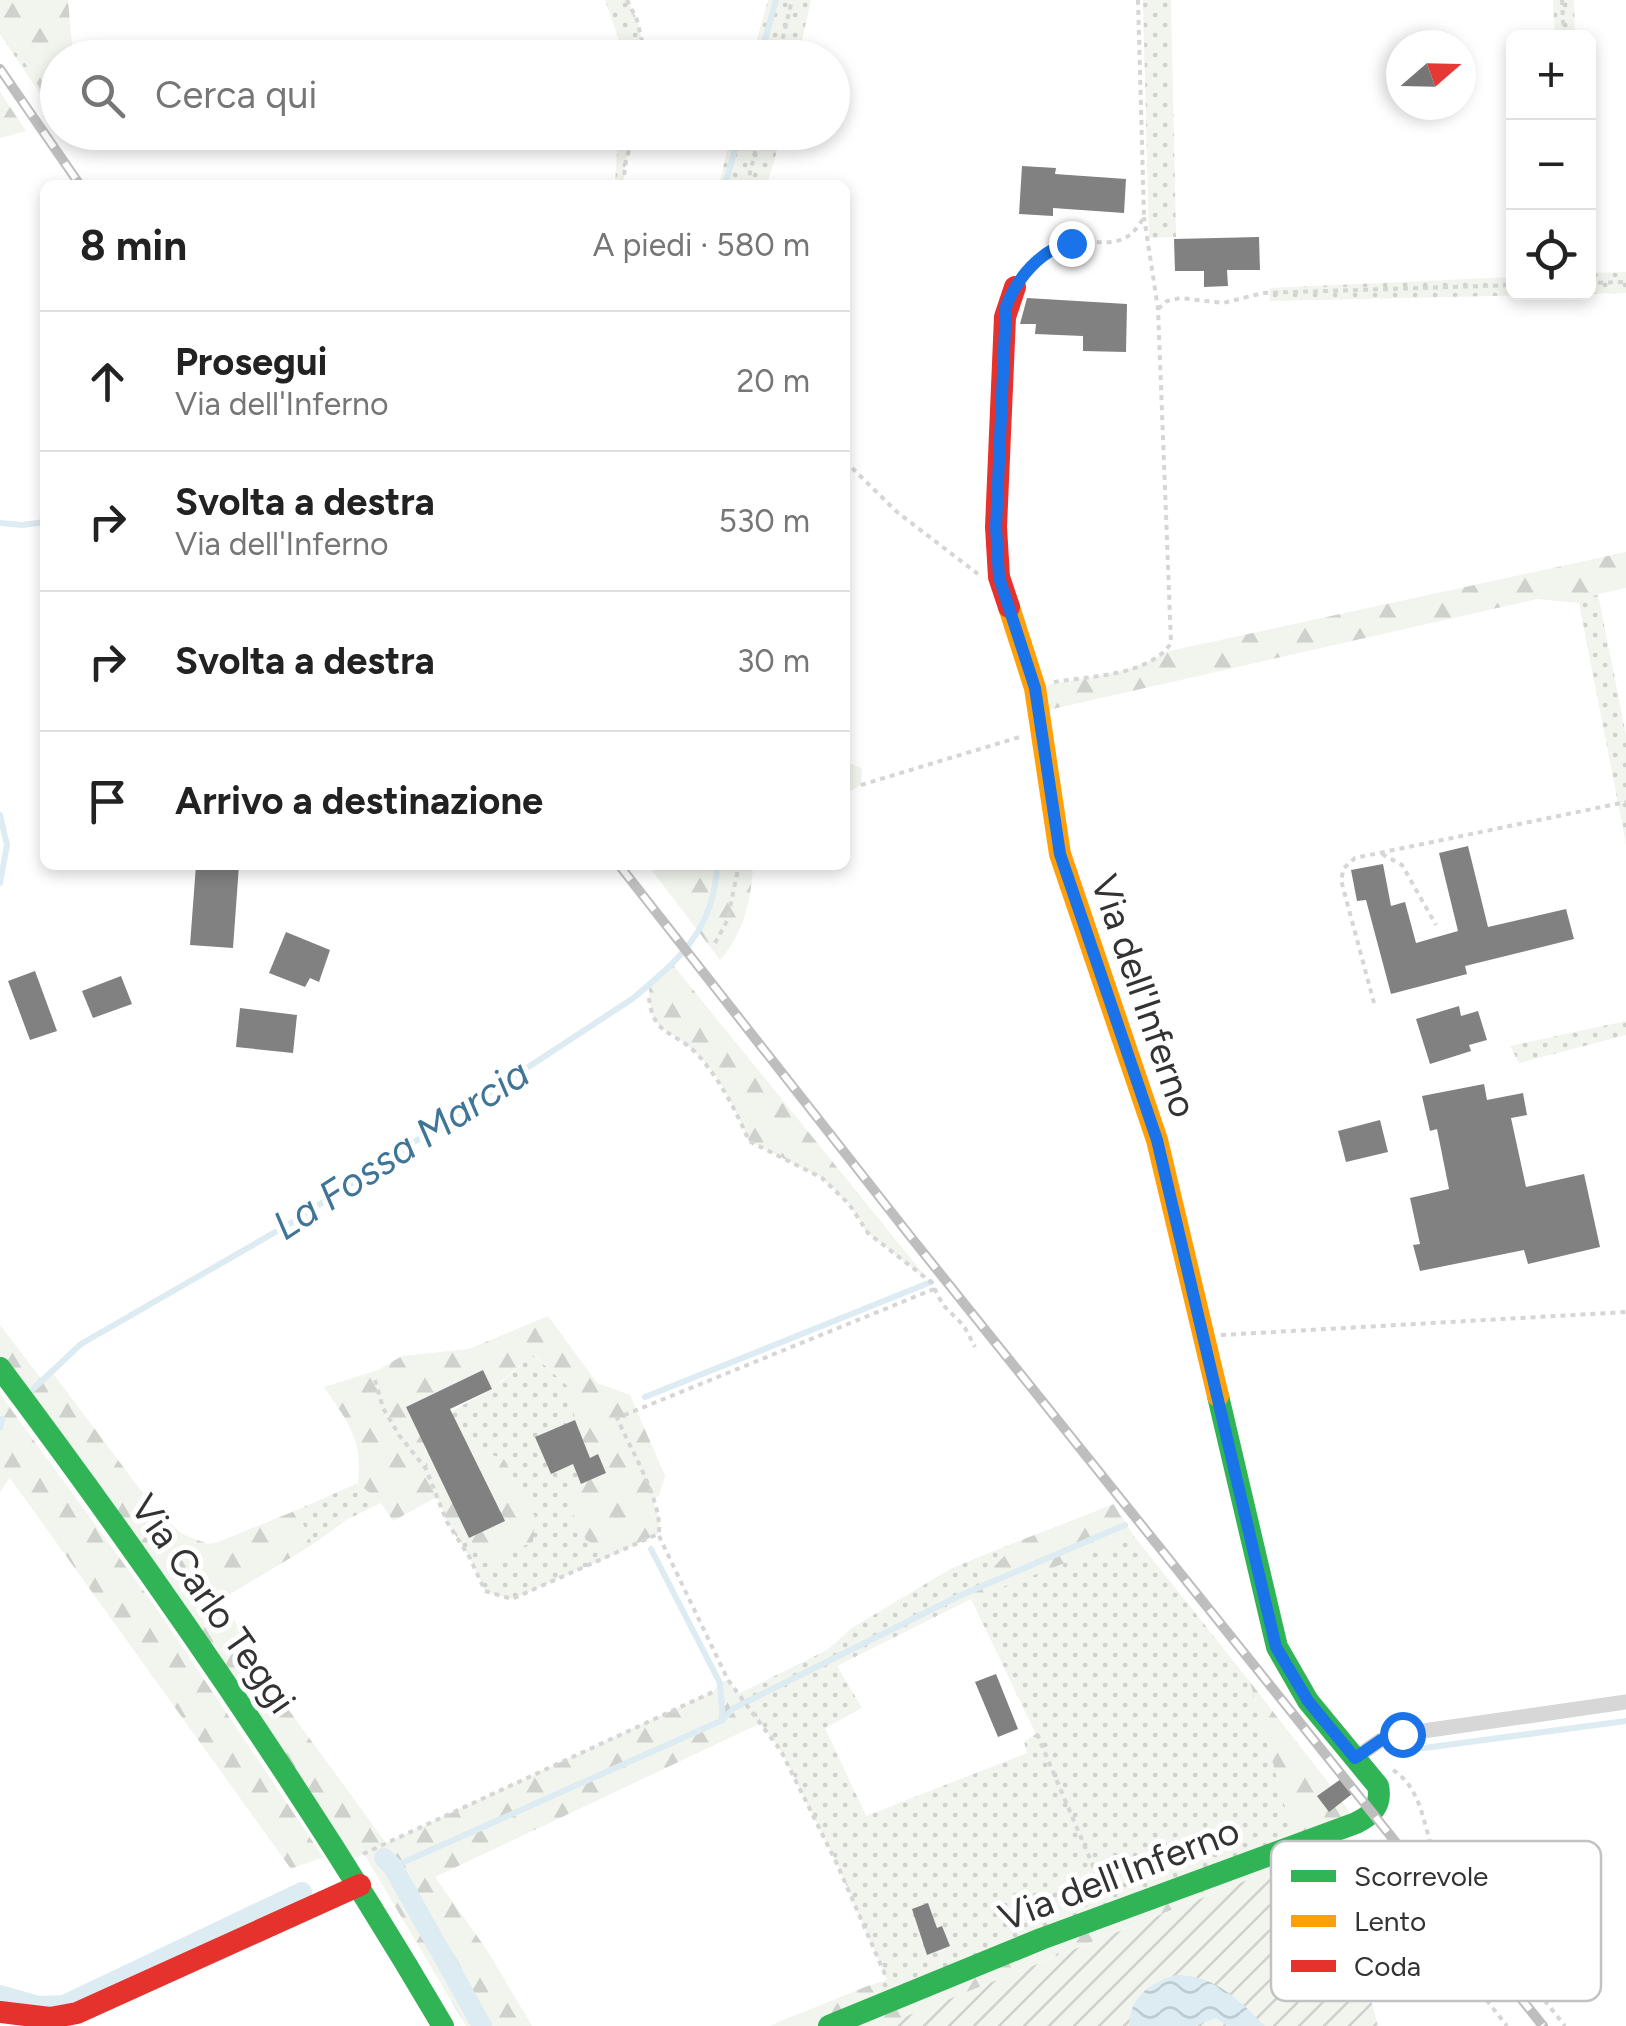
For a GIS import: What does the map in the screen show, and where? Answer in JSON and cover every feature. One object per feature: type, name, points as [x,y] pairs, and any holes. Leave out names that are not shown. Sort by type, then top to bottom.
[{"type":"street","name":"Via dell'Inferno","points":[[1015,287],[1004,316],[997,563],[1007,608],[1035,688],[1060,854],[1157,1140],[1276,1647],[1308,1701],[1378,1786],[1381,1795],[1374,1812],[1366,1818],[1304,1841]]},
{"type":"street","name":"Via Carlo Teggi","points":[[0,1368],[96,1496],[346,1862],[443,2026]]},
{"type":"street","points":[[1355,1758],[1381,1740],[1402,1734],[1626,1702]]},
{"type":"street","name":"Via dell'Inferno","points":[[829,2026],[1271,1853]]},
{"type":"street","points":[[0,2012],[50,2018],[77,2013],[360,1885]]},
{"type":"path","points":[[627,0],[641,40]]},
{"type":"path","points":[[782,40],[792,0]]},
{"type":"path","points":[[1035,688],[1059,681],[1100,678],[1154,660],[1171,643],[1158,309],[1144,217],[1138,0]]},
{"type":"path","points":[[1562,0],[1564,30]]},
{"type":"path","points":[[624,180],[629,150]]},
{"type":"path","points":[[748,180],[756,150]]},
{"type":"path","points":[[1015,287],[1032,267],[1063,244],[1111,244],[1138,228],[1144,217]]},
{"type":"path","points":[[1596,283],[1626,282]]},
{"type":"path","points":[[1158,309],[1167,301],[1180,298],[1223,303],[1263,293],[1506,285]]},
{"type":"path","points":[[850,466],[897,512],[986,580]]},
{"type":"path","points":[[861,784],[1042,730]]},
{"type":"path","points":[[1374,1003],[1341,880],[1344,868],[1355,858],[1626,802]]},
{"type":"path","points":[[1377,852],[1402,865],[1436,925]]},
{"type":"path","points":[[715,943],[727,921],[738,870]]},
{"type":"path","points":[[649,998],[656,1025],[695,1052],[737,1113],[749,1141],[822,1178],[848,1204],[868,1233],[930,1282],[975,1347]]},
{"type":"path","points":[[896,1998],[837,1864],[781,1751],[728,1680],[658,1534],[660,1520],[617,1418],[934,1289]]},
{"type":"path","points":[[1205,1338],[1626,1312]]},
{"type":"path","points":[[375,1380],[384,1408],[426,1469],[446,1522],[486,1591],[512,1599],[658,1534]]},
{"type":"path","points":[[346,1862],[714,1691]]},
{"type":"path","points":[[1036,1734],[1113,1912]]},
{"type":"path","points":[[1355,1758],[1383,1764],[1400,1774],[1423,1811],[1429,1841]]},
{"type":"path","points":[[1487,2001],[1507,2026]]},
{"type":"path","points":[[1545,2001],[1565,2026]]},
{"type":"green space","points":[[0,0],[68,0],[72,40],[40,40],[40,89],[0,20]]},
{"type":"green space","points":[[605,0],[627,0],[637,20],[642,40],[619,40]]},
{"type":"green space","points":[[768,0],[811,0],[802,40],[757,40]]},
{"type":"green space","points":[[1143,0],[1171,0],[1176,237],[1149,238]]},
{"type":"green space","points":[[1553,0],[1574,0],[1575,30],[1555,30]]},
{"type":"green space","points":[[0,20],[40,94],[0,34]]},
{"type":"green space","points":[[0,92],[26,131],[0,138]]},
{"type":"green space","points":[[617,150],[629,150],[624,180],[615,180]]},
{"type":"green space","points":[[727,150],[777,150],[768,180],[720,180]]},
{"type":"green space","points":[[1626,272],[1626,293],[1596,294],[1596,273]]},
{"type":"green space","points":[[1506,277],[1506,296],[1270,301],[1270,288]]},
{"type":"green space","points":[[1626,552],[1626,588],[1579,603],[1537,599],[1039,712],[1035,688],[1118,672],[1165,652]]},
{"type":"green space","points":[[1598,594],[1626,735],[1626,844],[1579,603]]},
{"type":"green space","points":[[850,764],[862,768],[861,785],[850,791]]},
{"type":"green space","points":[[652,870],[752,870],[745,916],[720,960]]},
{"type":"green space","points":[[673,965],[928,1280],[868,1233],[849,1204],[822,1178],[749,1141],[712,1071],[695,1052],[661,1027],[652,1013],[649,985]]},
{"type":"green space","points":[[1626,1021],[1626,1035],[1519,1063],[1510,1046]]},
{"type":"green space","points":[[548,1316],[597,1383],[630,1395],[665,1476],[659,1496],[652,1499],[660,1520],[658,1534],[613,1555],[586,1540],[560,1488],[606,1473],[598,1455],[590,1458],[575,1420],[572,1390],[533,1354],[492,1389],[483,1370],[406,1407],[425,1446],[426,1468],[434,1465],[504,1521],[470,1448],[504,1459],[535,1517],[533,1542],[485,1563],[469,1538],[447,1522],[437,1497],[393,1521],[381,1503],[358,1483],[356,1442],[324,1387],[378,1370],[402,1356],[469,1349]]},
{"type":"green space","points":[[0,1325],[42,1380],[52,1372],[154,1508],[182,1534],[208,1544],[218,1542],[297,1510],[312,1545],[222,1599],[277,1694],[386,1843],[714,1691],[728,1680],[761,1723],[435,1877],[487,1950],[532,2026],[466,2026],[364,1854],[345,1862],[0,1368]]},
{"type":"green space","points":[[532,1354],[572,1390],[575,1420],[536,1438],[551,1473],[573,1464],[581,1484],[561,1488],[586,1539],[613,1555],[512,1599],[485,1591],[447,1522],[469,1538],[485,1563],[504,1459],[470,1448],[426,1469],[426,1452],[435,1427],[443,1418],[496,1386]]},
{"type":"green space","points":[[0,1394],[159,1612],[323,1857],[291,1869],[10,1478],[0,1492]]},
{"type":"green space","points":[[358,1483],[381,1503],[348,1519],[312,1545],[297,1510]]},
{"type":"green space","points":[[1114,1504],[1134,1536],[972,1599],[970,1591],[1019,1541]]},
{"type":"green space","points":[[1134,1536],[1250,1682],[1295,1841],[1271,1841],[1271,1855],[895,1999],[870,1985],[887,1980],[837,1864],[781,1751],[738,1694],[827,1650],[852,1628],[952,1568],[1019,1541],[971,1591],[972,1598]],"holes":[[[971,1599],[1036,1734],[1024,1742],[1027,1753],[866,1816],[825,1728],[862,1708],[837,1666]]]},
{"type":"green space","points":[[1250,1682],[1331,1786],[1318,1796],[1328,1811],[1342,1801],[1356,1823],[1295,1841]]},
{"type":"green space","points":[[1271,1855],[1271,1870],[882,2026],[769,2026],[870,1985],[896,1998]]},
{"type":"green space","points":[[1271,1870],[1271,2001],[1371,2001],[1378,2026],[882,2026]]},
{"type":"water","points":[[1176,1975],[1214,1984],[1236,1998],[1265,2026],[1227,2026],[1216,2018],[1195,2026],[1129,2026],[1133,2006],[1143,1992]]},
{"type":"building","points":[[1022,166],[1056,168],[1055,174],[1126,179],[1124,213],[1053,208],[1053,216],[1019,214]]},
{"type":"building","points":[[1259,237],[1260,270],[1227,270],[1228,286],[1204,287],[1204,271],[1175,271],[1174,239]]},
{"type":"building","points":[[1027,298],[1127,304],[1126,352],[1083,351],[1083,336],[1035,334],[1036,324],[1020,324]]},
{"type":"building","points":[[1468,846],[1488,927],[1566,909],[1574,939],[1465,966],[1467,974],[1391,994],[1366,900],[1357,901],[1351,870],[1383,864],[1391,906],[1405,902],[1416,943],[1458,931],[1439,853]]},
{"type":"building","points":[[196,870],[239,870],[233,948],[190,945]]},
{"type":"building","points":[[286,932],[330,950],[319,982],[310,978],[305,987],[269,973]]},
{"type":"building","points":[[35,971],[57,1031],[30,1040],[8,981]]},
{"type":"building","points":[[121,976],[132,1004],[93,1018],[82,991]]},
{"type":"building","points":[[1459,1006],[1461,1016],[1478,1011],[1487,1040],[1469,1045],[1471,1051],[1430,1064],[1416,1019]]},
{"type":"building","points":[[240,1008],[297,1015],[293,1053],[236,1047]]},
{"type":"building","points":[[1484,1084],[1487,1100],[1523,1093],[1527,1115],[1511,1118],[1526,1187],[1584,1174],[1600,1247],[1528,1264],[1524,1250],[1420,1271],[1413,1245],[1420,1244],[1410,1198],[1449,1189],[1437,1129],[1430,1131],[1422,1096]]},
{"type":"building","points":[[1380,1120],[1388,1152],[1346,1162],[1338,1131]]},
{"type":"building","points":[[483,1370],[492,1389],[450,1409],[505,1521],[469,1538],[406,1407]]},
{"type":"building","points":[[575,1420],[590,1458],[598,1454],[606,1473],[581,1484],[573,1464],[551,1474],[535,1437]]},
{"type":"building","points":[[996,1674],[1018,1729],[998,1737],[975,1682]]},
{"type":"building","points":[[1341,1779],[1352,1794],[1329,1812],[1317,1796]]},
{"type":"building","points":[[928,1903],[937,1928],[942,1926],[950,1946],[927,1955],[912,1909]]},
{"type":"waterway","name":"La Fossa Marcia","points":[[765,40],[776,0]]},
{"type":"waterway","name":"La Fossa Marcia","points":[[726,180],[735,150]]},
{"type":"waterway","points":[[0,523],[40,523]]},
{"type":"waterway","points":[[0,815],[7,845],[0,883]]},
{"type":"waterway","name":"La Fossa Marcia","points":[[33,1389],[81,1344],[291,1223],[632,999],[691,942],[709,908],[717,870]]},
{"type":"waterway","points":[[645,1397],[931,1282]]},
{"type":"waterway","name":"La Fossa Marcia","points":[[0,1428],[2,1419]]},
{"type":"waterway","points":[[723,1719],[734,1708],[959,1596],[1125,1525]]},
{"type":"waterway","points":[[393,1867],[723,1720],[720,1683],[651,1549]]},
{"type":"waterway","points":[[1387,1748],[1424,1748],[1626,1721]]},
{"type":"waterway","points":[[384,1858],[393,1867],[482,2026]]},
{"type":"waterway","points":[[0,1995],[39,2006],[64,2005],[302,1892]]},
{"type":"railway","points":[[0,69],[40,127]]},
{"type":"railway","points":[[56,150],[77,180]]},
{"type":"railway","points":[[623,870],[1395,1841]]},
{"type":"railway","points":[[1523,2001],[1543,2026]]},
{"type":"traffic: fast","points":[[0,1368],[231,1691],[340,1857],[443,2026]]},
{"type":"traffic: fast","points":[[1218,1396],[1277,1647],[1308,1701],[1378,1786],[1379,1799],[1367,1817],[1307,1841]]},
{"type":"traffic: fast","points":[[829,2026],[1041,1939],[1271,1854]]},
{"type":"traffic: slow","points":[[1009,607],[1035,688],[1060,854],[1157,1140],[1218,1396]]},
{"type":"traffic: jam","points":[[1009,607],[999,577],[996,527],[1005,317],[1015,287]]},
{"type":"traffic: jam","points":[[0,2012],[50,2018],[77,2013],[360,1885]]},
{"type":"route","points":[[1071,243],[1063,244],[1022,276],[1006,307],[996,527],[999,577],[1035,688],[1060,854],[1157,1140],[1276,1647],[1308,1701],[1355,1758],[1381,1740],[1402,1734]]}]
